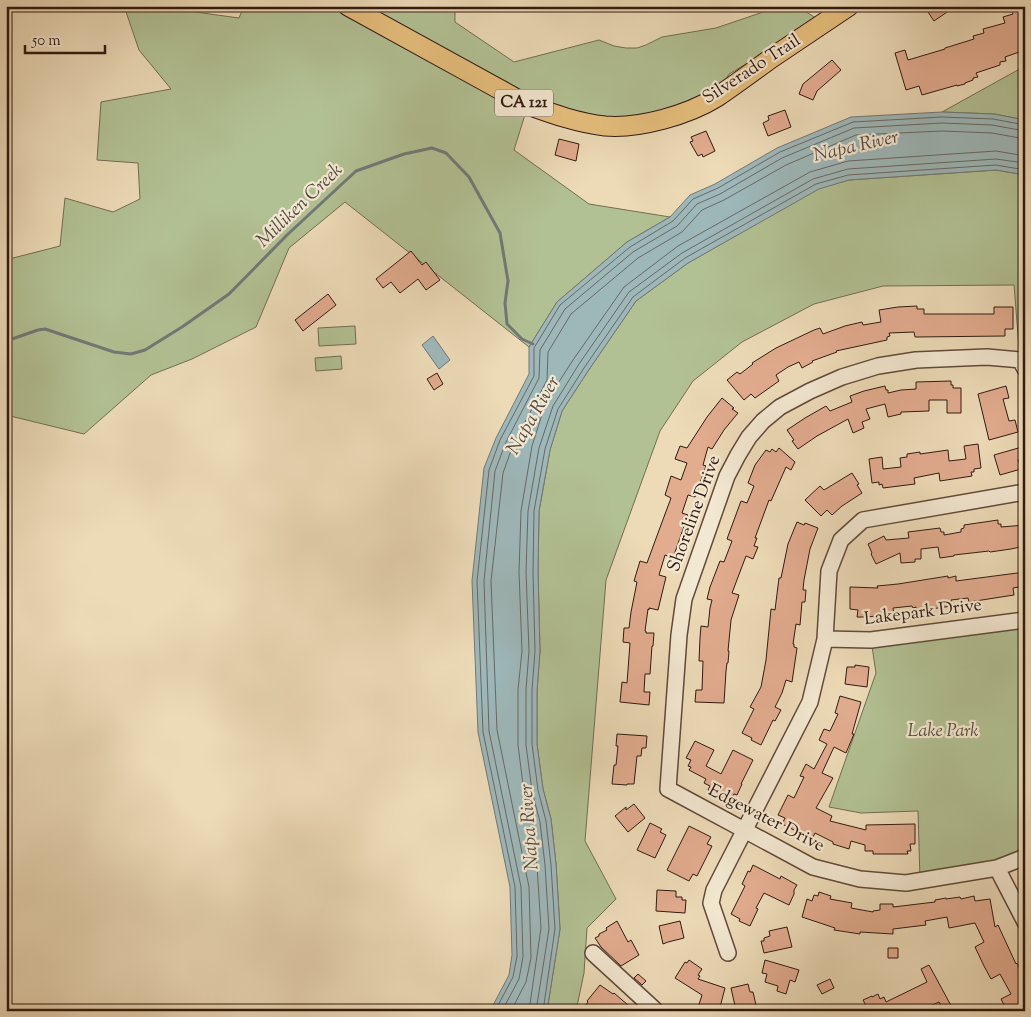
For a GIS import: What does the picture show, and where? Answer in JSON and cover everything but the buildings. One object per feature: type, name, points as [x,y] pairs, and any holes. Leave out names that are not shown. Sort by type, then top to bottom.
[{"type":"main road","name":"Silverado Trail","points":[[348,6],[528,105],[581,122],[606,126],[630,126],[683,114],[716,98],[849,6]]},
{"type":"street","name":"Shoreline Drive","points":[[668,789],[678,635],[684,599],[727,476],[749,437],[763,421],[780,407],[842,377],[878,366],[916,360],[987,357],[1020,360],[1025,369]]},
{"type":"street","points":[[728,953],[711,903],[714,890],[810,702],[825,639],[829,570],[841,540],[863,520],[1025,492]]},
{"type":"street","name":"Lakepark Drive","points":[[825,639],[871,640],[1025,620]]},
{"type":"street","name":"Edgewater Drive","points":[[668,789],[813,867],[860,879],[906,883],[998,868],[1025,857]]},
{"type":"street","points":[[998,868],[1025,922]]},
{"type":"street","points":[[593,953],[654,1009],[653,1011]]},
{"type":"green space","points":[[124,6],[187,6],[188,11],[239,18],[244,6],[455,6],[455,22],[514,62],[599,40],[614,46],[637,48],[662,37],[716,28],[781,6],[799,7],[820,21],[729,74],[716,98],[630,126],[528,105],[514,150],[589,204],[670,217],[627,242],[557,302],[529,347],[345,202],[289,248],[256,327],[192,359],[151,375],[84,434],[6,415],[6,256],[13,258],[60,246],[65,198],[113,212],[140,199],[138,163],[97,160],[101,102],[171,89],[139,50]]},
{"type":"green space","points":[[1025,66],[1025,120],[994,114],[942,112]]},
{"type":"green space","points":[[996,170],[1025,175],[1025,369],[1020,360],[1014,285],[883,286],[814,304],[742,342],[693,381],[660,431],[606,580],[585,841],[616,899],[587,928],[584,973],[576,1011],[547,1011],[560,929],[551,819],[543,789],[537,744],[537,691],[540,651],[539,511],[550,450],[562,411],[636,301],[688,263],[819,188],[849,180]]},
{"type":"green space","points":[[355,326],[356,344],[319,346],[318,328]]},
{"type":"green space","points":[[341,356],[342,369],[316,371],[315,358]]},
{"type":"green space","name":"Lake Park","points":[[1025,618],[1025,857],[920,880],[918,811],[861,813],[829,807],[876,673],[871,640]]},
{"type":"water","name":"Napa River","points":[[942,112],[994,114],[1025,120],[1025,175],[996,170],[849,180],[819,189],[688,263],[636,301],[562,411],[550,450],[539,511],[540,651],[537,691],[537,744],[543,789],[551,819],[560,929],[547,1011],[490,1011],[509,975],[512,955],[510,887],[478,732],[472,581],[484,468],[496,438],[529,374],[529,347],[557,302],[627,242],[670,217],[690,195],[715,184],[777,148],[851,117]]},
{"type":"water","points":[[433,336],[450,360],[439,369],[422,345]]},
{"type":"waterway","name":"Milliken Creek","points":[[6,341],[45,329],[114,352],[131,354],[145,350],[229,294],[287,235],[356,171],[404,154],[432,148],[446,153],[469,177],[500,233],[508,281],[505,303],[507,324],[522,339],[533,344]]}]
